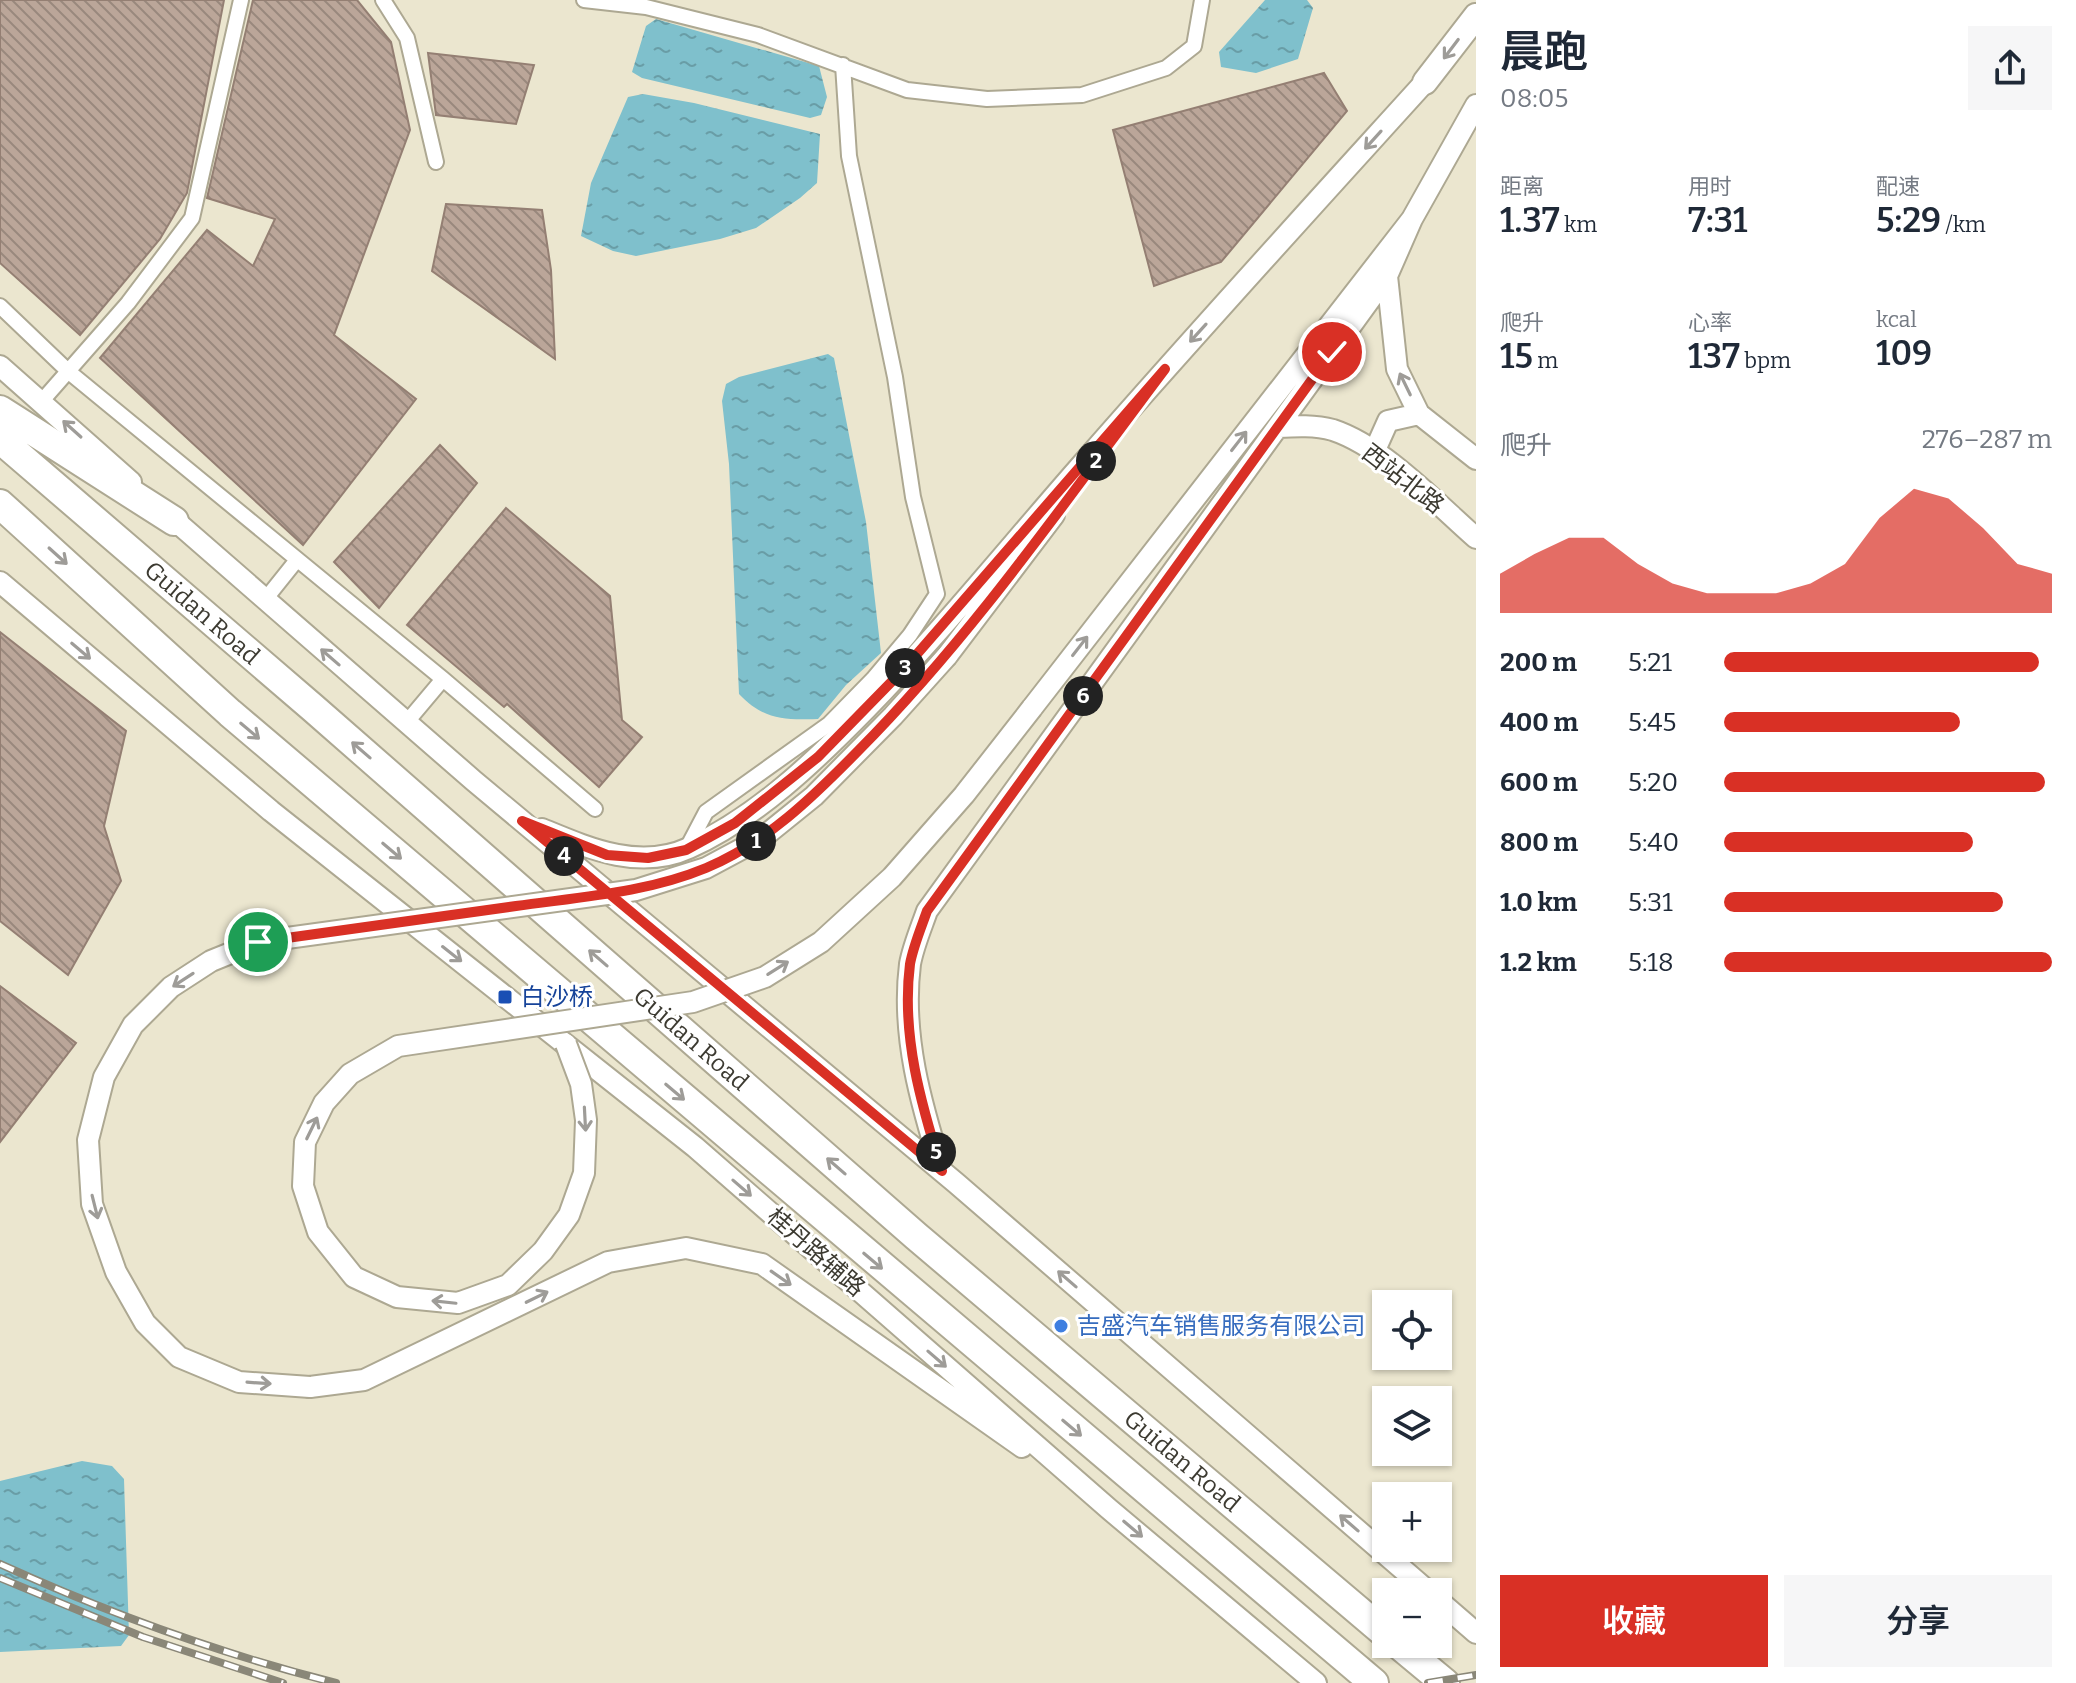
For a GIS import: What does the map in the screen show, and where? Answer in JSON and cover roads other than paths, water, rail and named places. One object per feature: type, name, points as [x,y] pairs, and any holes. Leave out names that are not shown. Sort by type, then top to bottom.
[{"type":"highway","points":[[0,410],[174,521]]},
{"type":"highway","name":"Guidan Road","points":[[0,439],[325,718],[916,1236],[1372,1622]]},
{"type":"highway","name":"Guidan Road","points":[[0,504],[230,713],[1374,1683]]},
{"type":"highway","points":[[1415,1658],[1445,1683]]},
{"type":"main road","points":[[522,821],[607,855],[648,858],[686,850],[735,823],[818,757],[904,669],[1165,369],[1425,82],[1476,16]]},
{"type":"main road","points":[[942,1171],[919,1099],[909,1029],[911,961],[927,911],[1387,276],[1412,219],[1476,105]]},
{"type":"main road","points":[[566,1044],[581,1084],[586,1120],[584,1173],[569,1215],[543,1251],[508,1285],[458,1303],[397,1297],[354,1277],[318,1232],[303,1186],[305,1142],[324,1103],[350,1074],[398,1046],[693,1002],[765,977],[821,942],[892,877],[964,795],[1412,219]]},
{"type":"main road","points":[[1387,276],[1397,369],[1419,414],[1476,459]]},
{"type":"main road","points":[[0,366],[406,723],[942,1171],[1413,1578]]},
{"type":"main road","points":[[1109,1509],[762,1264],[686,1248],[608,1262],[364,1380],[310,1387],[239,1382],[179,1357],[145,1323],[116,1272],[92,1204],[88,1140],[104,1077],[133,1025],[171,987],[211,961],[258,942],[636,890],[706,868],[762,838],[814,796],[947,656],[1165,369]]},
{"type":"main road","points":[[1375,450],[1388,421],[1419,414]]},
{"type":"main road","name":"西站北路","points":[[1278,427],[1309,426],[1334,431],[1375,450],[1476,538]]},
{"type":"main road","name":"桂丹路辅路","points":[[0,582],[303,836],[695,1147],[1109,1509],[1316,1683]]},
{"type":"main road","points":[[1452,1612],[1476,1633]]},
{"type":"street","points":[[41,402],[128,303],[192,218],[241,0]]},
{"type":"street","points":[[383,0],[407,38],[436,162]]},
{"type":"street","points":[[584,0],[646,7],[758,35],[907,90],[987,99],[1082,95],[1166,68],[1194,46],[1202,0]]},
{"type":"street","points":[[686,850],[706,812],[829,724],[910,635],[937,594],[913,497],[892,362],[849,156],[843,65]]},
{"type":"street","points":[[0,306],[69,372],[443,679],[595,809]]},
{"type":"street","points":[[264,601],[296,561]]},
{"type":"street","points":[[406,723],[443,679]]},
{"type":"water","points":[[1265,0],[1307,0],[1313,8],[1298,59],[1256,73],[1221,67],[1219,52]]},
{"type":"water","points":[[656,19],[819,66],[827,97],[821,115],[810,118],[642,78],[632,72],[646,26]]},
{"type":"water","points":[[643,94],[694,103],[820,134],[817,183],[756,228],[720,239],[636,256],[613,251],[581,236],[591,183],[628,97]]},
{"type":"water","points":[[828,354],[834,358],[866,522],[881,653],[846,685],[818,719],[775,717],[757,709],[739,694],[729,464],[722,401],[726,384],[739,377]]},
{"type":"water","points":[[82,1461],[112,1466],[124,1479],[129,1635],[121,1646],[0,1652],[0,1481]]},
{"type":"railway","points":[[0,1564],[165,1631],[336,1683]]},
{"type":"railway","points":[[0,1578],[143,1637],[283,1683]]},
{"type":"railway","points":[[1428,1683],[1476,1675]]},
{"type":"place","name":"白沙桥","points":[[505,997]]},
{"type":"place","name":"吉盛汽车销售服务有限公司","points":[[1061,1326]]}]
